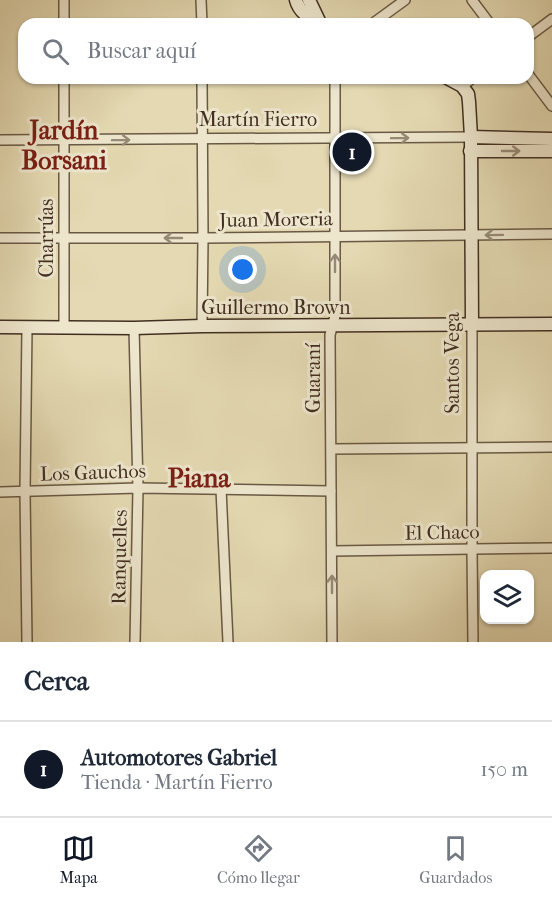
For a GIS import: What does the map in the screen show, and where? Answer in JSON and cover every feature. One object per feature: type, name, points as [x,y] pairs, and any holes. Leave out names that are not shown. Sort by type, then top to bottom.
[{"type":"main road","points":[[296,0],[299,9],[309,18]]},
{"type":"main road","points":[[309,0],[318,18]]},
{"type":"main road","points":[[458,84],[462,86]]},
{"type":"main road","name":"Santos Vega","points":[[462,86],[468,94],[471,138],[472,324]]},
{"type":"main road","name":"Martín Fierro","points":[[471,138],[552,139]]},
{"type":"main road","points":[[470,151],[552,151]]},
{"type":"main road","name":"Guillermo Brown","points":[[0,327],[552,324]]},
{"type":"street","points":[[64,0],[64,18]]},
{"type":"street","points":[[201,0],[202,18]]},
{"type":"street","points":[[380,18],[405,0]]},
{"type":"street","points":[[472,0],[486,18]]},
{"type":"street","points":[[534,32],[552,19]]},
{"type":"street","points":[[534,82],[552,106]]},
{"type":"street","name":"Charrúas","points":[[64,84],[64,327]]},
{"type":"street","points":[[202,84],[202,326]]},
{"type":"street","name":"Guaraní","points":[[333,642],[330,334],[335,316],[335,84]]},
{"type":"street","name":"Martín Fierro","points":[[0,140],[471,138]]},
{"type":"street","name":"Juan Moreria","points":[[0,238],[552,234]]},
{"type":"street","name":"Santos Vega","points":[[472,324],[473,642]]},
{"type":"street","points":[[27,327],[25,492],[27,642]]},
{"type":"street","name":"Ranquelles","points":[[134,328],[138,489],[135,642]]},
{"type":"street","points":[[332,449],[552,447]]},
{"type":"street","name":"Los Gauchos","points":[[0,492],[138,489],[331,491]]},
{"type":"street","points":[[221,489],[228,642]]},
{"type":"street","name":"El Chaco","points":[[332,551],[552,549]]},
{"type":"place","name":"Automotores Gabriel","points":[[352,152]]},
{"type":"district","name":"Jardín Borsani","points":[[64,145]]},
{"type":"district","name":"Piana","points":[[199,478]]}]
